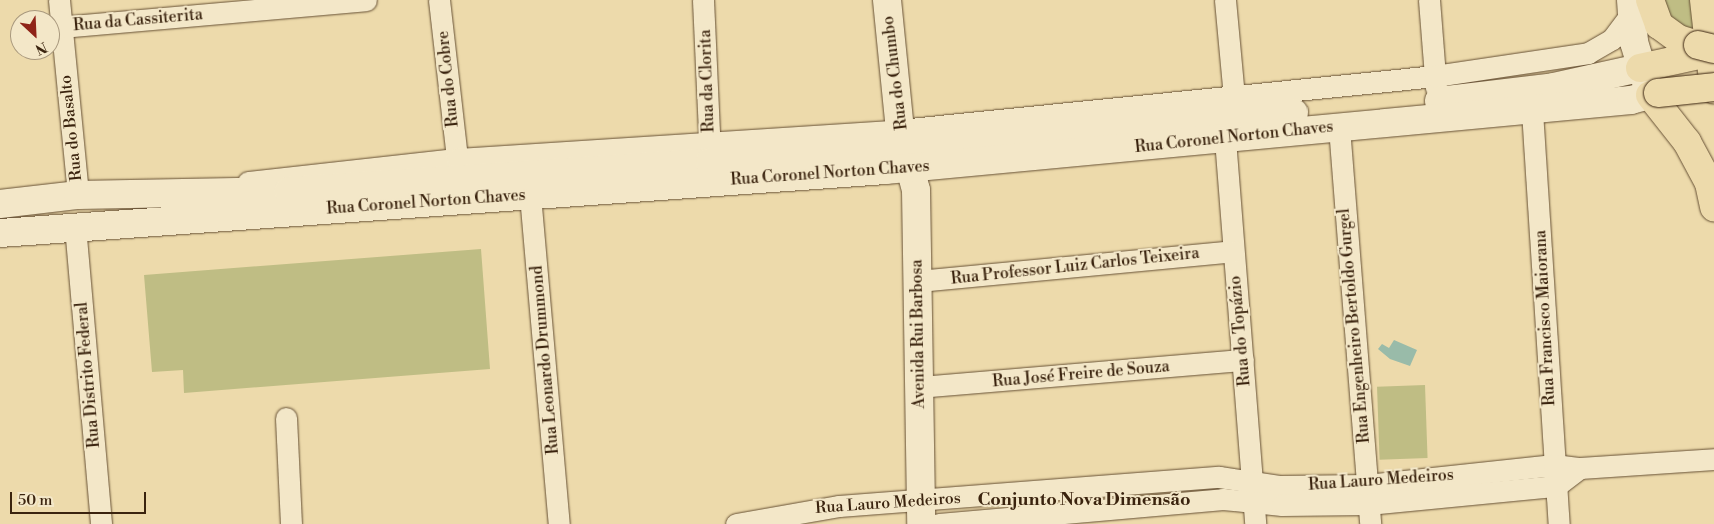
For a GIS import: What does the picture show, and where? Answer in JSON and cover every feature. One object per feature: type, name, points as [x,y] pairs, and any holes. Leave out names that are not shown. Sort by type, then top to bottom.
[{"type":"main road","name":"Rua do Chumbo","points":[[887,0],[906,148]]},
{"type":"main road","points":[[1654,94],[1714,88],[1704,0]]},
{"type":"main road","points":[[1638,4],[1659,25],[1678,39],[1706,50]]},
{"type":"main road","points":[[1638,4],[1640,68],[1709,183],[1714,207]]},
{"type":"main road","name":"Rua Coronel Norton Chaves","points":[[0,232],[530,195],[906,148],[1436,88],[1554,87],[1640,68],[1706,50]]},
{"type":"main road","name":"Rua Coronel Norton Chaves","points":[[0,204],[78,196],[210,190],[289,191],[710,152],[1225,138],[1532,111],[1654,94]]},
{"type":"main road","name":"Avenida Rui Barbosa","points":[[906,148],[918,281],[921,512]]},
{"type":"main road","points":[[0,209],[9,222],[0,232]]},
{"type":"street","name":"Rua da Cassiterita","points":[[60,28],[310,2],[366,0]]},
{"type":"street","name":"Rua do Cobre","points":[[439,0],[457,159]]},
{"type":"street","name":"Rua da Clorita","points":[[703,0],[710,152]]},
{"type":"street","points":[[1225,0],[1234,96]]},
{"type":"street","points":[[1429,0],[1436,88]]},
{"type":"street","name":"Rua Coronel Norton Chaves","points":[[906,148],[1234,96],[1436,88],[1588,53],[1616,35],[1638,4]]},
{"type":"street","name":"Rua do Basalto","points":[[60,28],[78,196]]},
{"type":"street","name":"Rua Francisco Maiorana","points":[[1532,111],[1559,524]]},
{"type":"street","name":"Rua Engenheiro Bertoldo Gurgel","points":[[1340,127],[1368,504]]},
{"type":"street","name":"Rua do Topázio","points":[[1225,138],[1255,524]]},
{"type":"street","name":"Rua Coronel Norton Chaves","points":[[210,190],[301,174],[457,159],[710,152]]},
{"type":"street","name":"Rua Leonardo Drummond","points":[[530,195],[559,524]]},
{"type":"street","name":"Rua Distrito Federal","points":[[74,226],[101,524]]},
{"type":"street","name":"Rua Professor Luiz Carlos Teixeira","points":[[918,281],[1233,251]]},
{"type":"street","name":"Rua José Freire de Souza","points":[[920,387],[1243,360]]},
{"type":"street","points":[[286,418],[290,524]]},
{"type":"street","name":"Rua Lauro Medeiros","points":[[747,522],[801,510],[921,512],[1219,477],[1253,492],[1368,504],[1555,476],[1580,468],[1714,459]]},
{"type":"street","name":"Rua Lauro Medeiros","points":[[939,524],[1223,499],[1253,492]]},
{"type":"shaded area","points":[[1658,0],[1691,0],[1694,30],[1678,30]]},
{"type":"shaded area","points":[[481,249],[490,369],[184,393],[183,370],[152,372],[144,275]]},
{"type":"shaded area","points":[[1394,340],[1417,350],[1410,366],[1390,359],[1378,349],[1382,344],[1389,348]]},
{"type":"shaded area","points":[[1425,385],[1428,458],[1380,460],[1377,387]]},
{"type":"district","name":"Conjunto Nova Dimensão","points":[[1084,500]]}]
